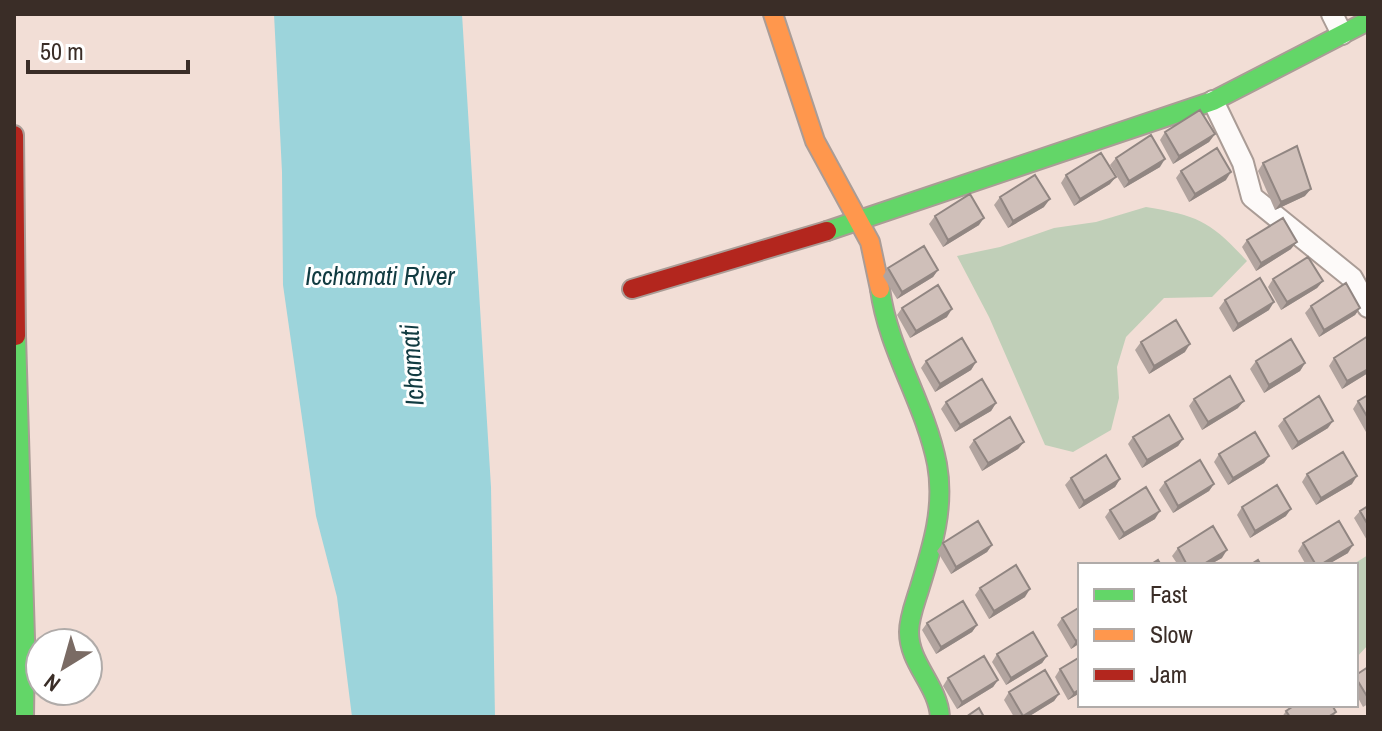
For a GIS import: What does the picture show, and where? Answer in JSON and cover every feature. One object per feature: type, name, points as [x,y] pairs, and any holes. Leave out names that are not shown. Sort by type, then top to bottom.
[{"type":"street","points":[[773,14],[815,140],[860,221],[877,261],[880,300],[920,407],[940,486],[939,519],[908,636],[933,688],[940,717]]},
{"type":"street","points":[[1332,14],[1342,34]]},
{"type":"street","points":[[632,289],[860,221],[1213,101],[1368,21]]},
{"type":"street","points":[[1213,101],[1243,163],[1252,197],[1352,278],[1368,307]]},
{"type":"street","points":[[14,135],[16,443],[25,639],[24,717]]},
{"type":"green space","points":[[1146,207],[1202,222],[1223,237],[1247,261],[1212,297],[1164,298],[1126,337],[1117,367],[1119,398],[1111,430],[1073,452],[1045,445],[989,317],[957,256],[1000,247],[1054,228],[1096,222]]},
{"type":"green space","points":[[1368,555],[1368,645],[1358,656],[1358,563],[1355,563]]},
{"type":"water","name":"Icchamati River","points":[[274,14],[462,14],[491,487],[495,717],[352,717],[337,597],[316,516],[283,285],[282,172]]},
{"type":"building","points":[[1200,110],[1215,134],[1179,156],[1165,132]]},
{"type":"building","points":[[1151,135],[1165,159],[1129,181],[1116,158]]},
{"type":"building","points":[[1297,146],[1311,189],[1281,202],[1263,163]]},
{"type":"building","points":[[1217,148],[1231,172],[1195,194],[1181,171]]},
{"type":"building","points":[[1101,153],[1116,177],[1080,199],[1066,175]]},
{"type":"building","points":[[1035,175],[1050,199],[1013,221],[1000,197]]},
{"type":"building","points":[[970,194],[984,218],[948,240],[935,216]]},
{"type":"building","points":[[1283,218],[1297,242],[1261,263],[1247,240]]},
{"type":"building","points":[[924,246],[938,270],[902,292],[888,268]]},
{"type":"building","points":[[1308,257],[1323,281],[1287,302],[1273,279]]},
{"type":"building","points":[[1260,278],[1274,302],[1238,324],[1225,300]]},
{"type":"building","points":[[1346,283],[1360,308],[1324,330],[1311,306]]},
{"type":"building","points":[[938,285],[952,309],[916,331],[902,308]]},
{"type":"building","points":[[1176,320],[1190,344],[1154,366],[1141,342]]},
{"type":"building","points":[[1368,336],[1368,369],[1347,381],[1334,358]]},
{"type":"building","points":[[962,338],[976,362],[940,384],[926,361]]},
{"type":"building","points":[[1291,339],[1305,363],[1269,385],[1256,361]]},
{"type":"building","points":[[1230,376],[1244,401],[1208,422],[1194,399]]},
{"type":"building","points":[[982,379],[996,403],[960,425],[946,402]]},
{"type":"building","points":[[1368,395],[1368,418],[1358,401]]},
{"type":"building","points":[[1319,396],[1333,421],[1298,442],[1284,419]]},
{"type":"building","points":[[1169,415],[1183,439],[1147,460],[1133,437]]},
{"type":"building","points":[[1010,417],[1024,442],[988,463],[974,440]]},
{"type":"building","points":[[1255,432],[1269,456],[1233,478],[1219,454]]},
{"type":"building","points":[[1343,452],[1357,476],[1321,498],[1307,474]]},
{"type":"building","points":[[1106,455],[1120,479],[1084,501],[1071,478]]},
{"type":"building","points":[[1200,460],[1214,484],[1178,506],[1165,482]]},
{"type":"building","points":[[1277,485],[1291,509],[1255,531],[1242,507]]},
{"type":"building","points":[[1146,487],[1160,511],[1124,533],[1110,510]]},
{"type":"building","points":[[1368,506],[1368,525],[1360,511]]},
{"type":"building","points":[[978,521],[992,545],[956,567],[943,543]]},
{"type":"building","points":[[1339,521],[1353,545],[1323,563],[1315,563],[1303,543]]},
{"type":"building","points":[[1213,526],[1227,550],[1205,563],[1186,563],[1178,548]]},
{"type":"building","points":[[1016,565],[1030,589],[994,611],[980,588]]},
{"type":"building","points":[[963,601],[977,625],[941,647],[927,623]]},
{"type":"building","points":[[1078,608],[1078,640],[1076,641],[1062,618]]},
{"type":"building","points":[[1033,632],[1047,656],[1011,678],[997,654]]},
{"type":"building","points":[[984,656],[998,680],[962,702],[948,678]]},
{"type":"building","points":[[1078,658],[1078,690],[1074,693],[1060,669]]},
{"type":"building","points":[[1368,667],[1368,698],[1358,681],[1358,674]]},
{"type":"building","points":[[1045,670],[1059,694],[1023,716],[1009,692]]},
{"type":"building","points":[[1292,707],[1333,707],[1336,712],[1328,717],[1290,717],[1286,711]]},
{"type":"building","points":[[979,708],[984,717],[966,717]]},
{"type":"traffic: fast","points":[[827,231],[1213,101],[1368,21]]},
{"type":"traffic: fast","points":[[880,289],[891,334],[924,420],[937,464],[939,496],[936,528],[909,632],[910,644],[934,695],[940,717]]},
{"type":"traffic: fast","points":[[16,336],[25,639],[24,717]]},
{"type":"traffic: slow","points":[[773,14],[815,141],[870,242],[880,289]]},
{"type":"traffic: jam","points":[[14,135],[16,336]]},
{"type":"traffic: jam","points":[[632,289],[827,231]]},
{"type":"water label","name":"Ichamati","points":[[412,365]]}]
